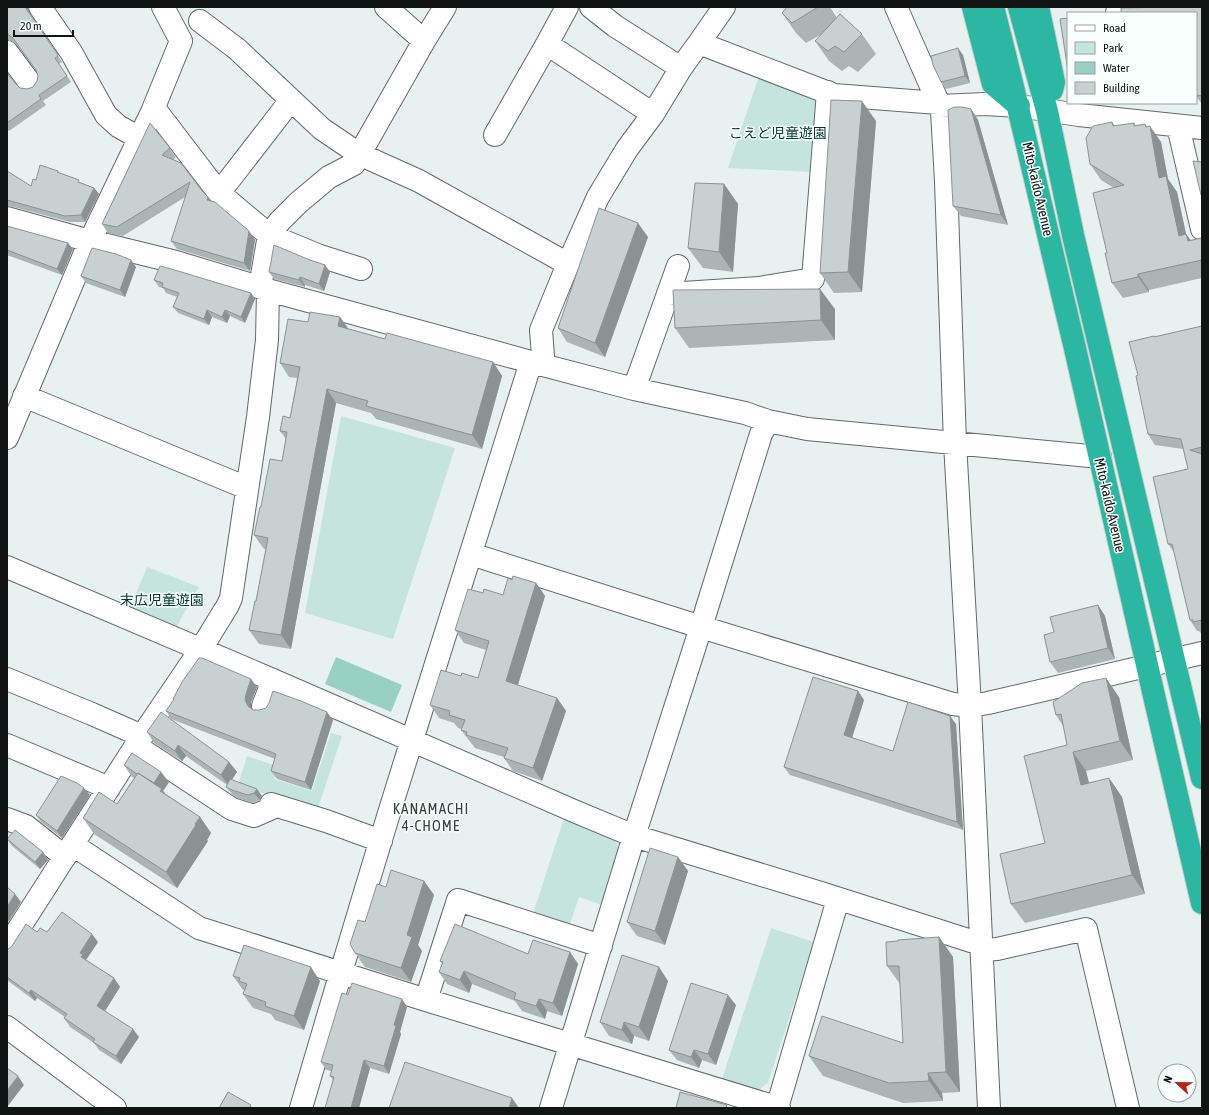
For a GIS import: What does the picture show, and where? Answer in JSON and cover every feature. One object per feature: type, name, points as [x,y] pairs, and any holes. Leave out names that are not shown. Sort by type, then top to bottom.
[{"type":"highway","points":[[973,7],[993,84],[1019,106]]},
{"type":"highway","name":"Mito-kaido Avenue","points":[[993,7],[1019,106],[1100,457],[1146,666],[1202,903]]},
{"type":"highway","name":"Mito-kaido Avenue","points":[[1019,7],[1047,111],[1073,235],[1202,778]]},
{"type":"highway","name":"Mito-kaido Avenue","points":[[1038,7],[1054,82],[1047,111]]},
{"type":"street","points":[[40,7],[71,52],[106,115],[118,126],[139,138]]},
{"type":"street","points":[[163,7],[181,41]]},
{"type":"street","points":[[386,7],[424,41]]},
{"type":"street","points":[[7,947],[139,741],[201,649],[231,598],[258,417],[267,340],[264,289],[269,234],[298,203],[329,178],[354,164],[445,7]]},
{"type":"street","points":[[494,134],[567,7]]},
{"type":"street","points":[[591,7],[616,26],[681,68]]},
{"type":"street","points":[[301,1108],[340,973],[411,740],[471,554],[536,363],[543,356],[541,330],[598,196],[627,149],[653,114],[681,68],[724,7]]},
{"type":"street","points":[[896,7],[942,111],[946,181],[955,443],[970,706],[989,1108]]},
{"type":"street","points":[[7,438],[90,241],[154,108],[181,41],[205,14],[237,49],[322,129],[359,154],[419,181],[568,264]]},
{"type":"street","points":[[699,43],[834,95],[939,105],[985,104],[1019,106],[1079,115],[1101,110],[1178,126],[1202,128]]},
{"type":"street","points":[[547,44],[653,114]]},
{"type":"street","points":[[7,52],[30,83]]},
{"type":"street","points":[[668,294],[759,288],[813,279],[828,92]]},
{"type":"street","points":[[220,193],[291,100]]},
{"type":"street","points":[[154,108],[220,193],[269,234],[320,256],[361,269]]},
{"type":"street","points":[[1178,126],[1202,229]]},
{"type":"street","points":[[7,218],[90,241],[176,262],[264,289],[536,363],[634,389],[745,412],[768,421],[807,429],[1100,457]]},
{"type":"street","points":[[634,389],[678,266]]},
{"type":"street","points":[[24,396],[247,488]]},
{"type":"street","points":[[551,1108],[634,836],[761,434],[768,421]]},
{"type":"street","points":[[471,554],[701,627],[953,704],[970,706],[1202,653]]},
{"type":"street","points":[[7,567],[634,836],[997,949],[1086,929],[1128,1108]]},
{"type":"street","points":[[7,679],[92,714],[139,741],[232,809],[254,816],[270,809],[271,804],[326,821],[381,841]]},
{"type":"street","points":[[264,706],[273,680]]},
{"type":"street","points":[[7,745],[109,788]]},
{"type":"street","points":[[7,819],[26,826],[199,928],[426,1000],[778,1108],[838,899]]},
{"type":"street","points":[[426,1000],[458,900],[601,946]]},
{"type":"street","points":[[7,1027],[115,1108]]},
{"type":"green space","name":"こえど児童遊園","points":[[760,73],[817,100],[813,172],[728,168]]},
{"type":"green space","points":[[341,416],[455,448],[393,639],[305,613]]},
{"type":"green space","name":"末広児童遊園","points":[[147,567],[199,587],[174,631],[128,613]]},
{"type":"green space","points":[[331,733],[342,736],[317,811],[238,785],[247,756],[277,766],[274,779],[312,791]]},
{"type":"green space","points":[[564,818],[615,838],[620,852],[602,905],[579,897],[569,927],[533,914]]},
{"type":"green space","points":[[771,928],[814,942],[768,1083],[758,1090],[722,1079]]},
{"type":"water","points":[[336,657],[402,685],[391,712],[325,684]]},
{"type":"building","points":[[7,7],[25,7],[56,52],[58,56],[55,58],[67,76],[39,95],[41,99],[7,123],[7,73],[20,88],[27,89],[33,87],[38,76],[36,70],[13,38],[7,34]]},
{"type":"building","points":[[787,7],[818,7],[792,23],[782,13]]},
{"type":"building","points":[[1202,7],[1202,96],[1197,95],[1197,12],[1121,12],[1121,8]]},
{"type":"building","points":[[840,14],[862,34],[844,52],[835,46],[828,51],[815,41]]},
{"type":"building","points":[[1067,18],[1067,64],[1060,19]]},
{"type":"building","points":[[958,48],[965,76],[941,82],[933,65],[931,56]]},
{"type":"building","points":[[831,100],[862,101],[848,272],[820,273]]},
{"type":"building","points":[[954,107],[971,109],[1001,215],[953,206],[948,110]]},
{"type":"building","points":[[1112,122],[1113,126],[1134,123],[1134,126],[1145,124],[1146,127],[1150,126],[1159,178],[1166,176],[1179,236],[1186,234],[1188,241],[1202,238],[1202,260],[1138,274],[1138,277],[1112,283],[1105,253],[1107,253],[1093,193],[1124,185],[1090,164],[1086,138],[1093,126]]},
{"type":"building","points":[[150,123],[170,148],[162,155],[181,163],[208,197],[207,200],[215,202],[249,231],[244,263],[171,241],[190,182],[117,227],[102,224]]},
{"type":"building","points":[[1193,161],[1202,162],[1202,195],[1201,195]]},
{"type":"building","points":[[40,165],[58,171],[57,172],[79,180],[78,182],[94,188],[81,215],[65,216],[7,200],[7,171],[31,186],[33,179],[36,180]]},
{"type":"building","points":[[695,183],[724,184],[719,252],[688,248]]},
{"type":"building","points":[[599,208],[638,223],[595,343],[558,328]]},
{"type":"building","points":[[7,226],[68,243],[57,269],[7,250]]},
{"type":"building","points":[[274,245],[325,265],[319,284],[300,277],[299,280],[269,272]]},
{"type":"building","points":[[92,248],[116,254],[131,260],[120,290],[81,276]]},
{"type":"building","points":[[160,266],[251,293],[241,317],[225,310],[222,317],[207,310],[204,319],[173,307],[179,293],[162,287],[163,283],[154,280]]},
{"type":"building","points":[[820,289],[821,320],[675,328],[673,290]]},
{"type":"building","points":[[310,312],[340,317],[338,326],[385,339],[387,333],[493,362],[472,435],[366,406],[368,401],[327,389],[281,635],[249,630],[268,538],[254,535],[270,459],[282,461],[287,432],[280,431],[283,416],[290,418],[300,367],[280,363],[288,319],[308,322]]},
{"type":"building","points":[[1202,326],[1202,447],[1190,450],[1202,454],[1202,620],[1193,622],[1193,620],[1190,620],[1172,544],[1168,544],[1153,477],[1188,469],[1181,439],[1148,434],[1136,376],[1138,375],[1129,342]]},
{"type":"building","points":[[513,576],[536,583],[506,681],[557,698],[533,768],[504,758],[508,748],[466,735],[467,732],[461,730],[465,720],[449,715],[450,711],[430,705],[441,670],[461,676],[462,673],[478,678],[489,641],[455,630],[468,589],[483,593],[484,589],[503,595],[508,578],[512,580]]},
{"type":"building","points":[[1098,605],[1108,648],[1050,662],[1044,635],[1054,632],[1050,617]]},
{"type":"building","points":[[199,658],[251,679],[245,700],[248,706],[253,710],[266,708],[273,691],[327,712],[305,782],[271,771],[276,754],[166,711],[174,699],[182,682]]},
{"type":"building","points":[[813,677],[858,691],[844,735],[893,751],[908,702],[950,716],[957,822],[784,767]]},
{"type":"building","points":[[1106,678],[1120,741],[1073,752],[1081,785],[1109,778],[1132,875],[1011,904],[1000,854],[1045,843],[1024,756],[1067,745],[1061,714],[1056,715],[1053,702],[1082,683]]},
{"type":"building","points":[[161,712],[229,762],[221,775],[178,745],[175,751],[147,732]]},
{"type":"building","points":[[132,753],[161,772],[154,783],[124,765]]},
{"type":"building","points":[[138,773],[162,789],[160,791],[200,817],[166,872],[83,818],[99,792],[117,804]]},
{"type":"building","points":[[61,776],[84,788],[57,831],[36,815]]},
{"type":"building","points":[[230,779],[257,789],[254,793],[248,795],[232,790],[226,787]]},
{"type":"building","points":[[15,830],[43,852],[35,862],[7,839]]},
{"type":"building","points":[[650,848],[678,857],[655,931],[627,922]]},
{"type":"building","points":[[391,870],[424,881],[407,935],[412,937],[401,968],[355,953],[350,944],[358,920],[365,922],[377,884],[386,887]]},
{"type":"building","points":[[7,887],[15,894],[7,907]]},
{"type":"building","points":[[62,912],[92,934],[80,953],[83,954],[81,957],[114,978],[97,1006],[133,1029],[116,1056],[93,1042],[95,1039],[64,1018],[67,1014],[31,990],[29,993],[7,977],[7,950],[12,946],[26,924],[37,932],[40,928],[47,932]]},
{"type":"building","points":[[455,924],[528,954],[533,940],[570,952],[553,1003],[539,999],[536,1006],[514,999],[516,993],[464,971],[460,980],[439,972],[443,962],[440,961]]},
{"type":"building","points":[[939,937],[946,1072],[928,1073],[929,1081],[889,1083],[809,1056],[822,1016],[903,1043],[899,966],[887,966],[886,942]]},
{"type":"building","points":[[244,945],[311,967],[294,1016],[265,1006],[266,1002],[243,994],[247,984],[239,981],[240,978],[233,976]]},
{"type":"building","points":[[622,955],[659,967],[639,1027],[624,1022],[622,1030],[600,1022]]},
{"type":"building","points":[[352,983],[402,999],[394,1025],[396,1026],[384,1066],[364,1060],[351,1108],[325,1108],[334,1077],[330,1076],[333,1065],[321,1062],[342,993],[348,995]]},
{"type":"building","points":[[691,983],[728,995],[708,1054],[694,1050],[691,1057],[669,1050]]},
{"type":"building","points":[[405,1062],[512,1098],[509,1108],[389,1108]]},
{"type":"building","points":[[7,1068],[18,1076],[7,1091]]},
{"type":"building","points":[[228,1092],[251,1105],[250,1107],[253,1108],[219,1108]]},
{"type":"building","points":[[680,1092],[727,1105],[726,1108],[676,1108]]},
{"type":"district","name":"KANAMACHI 4-CHOME","points":[[431,816]]}]
